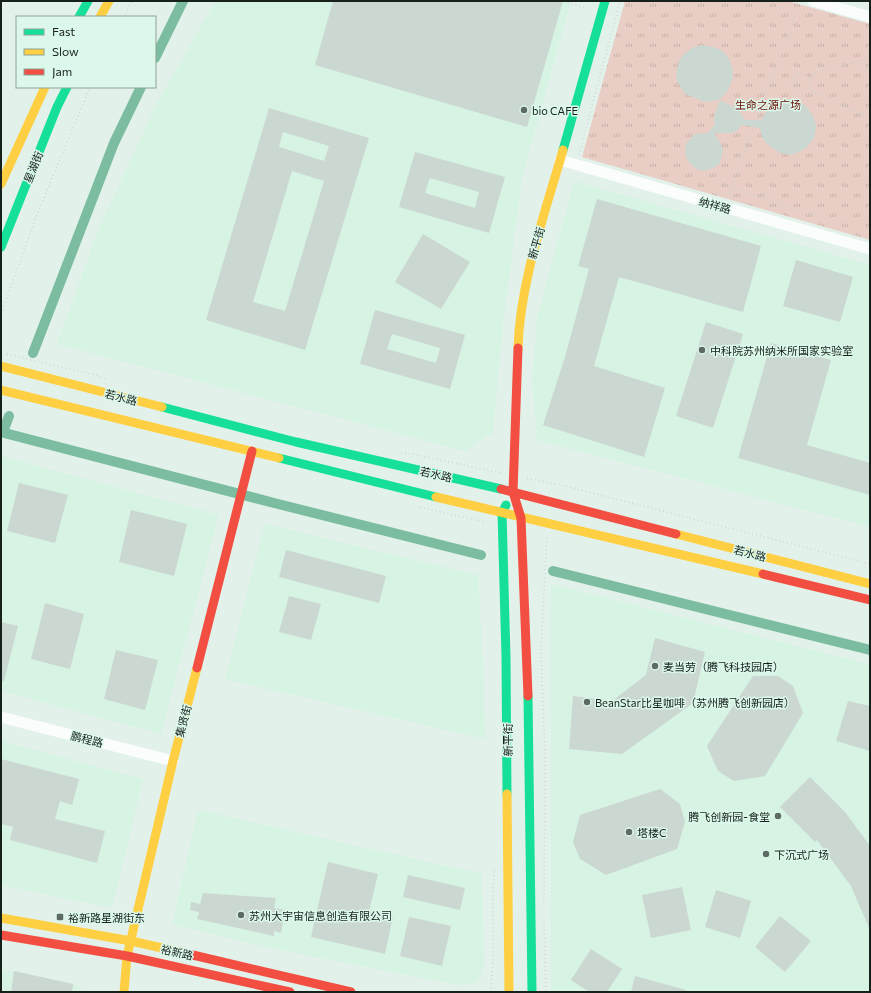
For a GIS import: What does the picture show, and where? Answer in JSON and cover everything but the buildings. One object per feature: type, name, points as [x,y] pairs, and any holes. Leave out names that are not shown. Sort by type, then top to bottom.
[{"type":"main road","points":[[80,16],[88,1]]},
{"type":"main road","points":[[101,16],[109,1]]},
{"type":"main road","name":"新平街","points":[[532,992],[528,673],[520,518],[513,492],[520,326],[528,273],[605,1]]},
{"type":"main road","name":"星湖街","points":[[1,184],[45,88]]},
{"type":"main road","name":"星湖街","points":[[1,247],[57,107],[66,88]]},
{"type":"main road","name":"若水路","points":[[1,366],[296,442],[513,492],[870,584]]},
{"type":"main road","name":"若水路","points":[[1,390],[520,518],[870,600]]},
{"type":"main road","name":"集贤街","points":[[124,992],[127,956],[173,761],[252,451]]},
{"type":"main road","name":"新平街","points":[[509,992],[506,657],[502,513],[513,492]]},
{"type":"main road","name":"裕新路","points":[[1,918],[131,941],[351,992]]},
{"type":"main road","name":"裕新路","points":[[1,935],[127,956],[290,992]]},
{"type":"street","points":[[813,1],[870,17]]},
{"type":"street","name":"纳祥路","points":[[560,160],[870,249]]},
{"type":"street","name":"鹏程路","points":[[1,717],[173,761]]},
{"type":"path","points":[[124,16],[132,1]]},
{"type":"path","points":[[564,1],[584,8]]},
{"type":"path","points":[[577,165],[620,1]]},
{"type":"path","points":[[729,192],[796,12],[756,1]]},
{"type":"path","points":[[862,64],[870,52]]},
{"type":"path","points":[[808,77],[828,68],[847,64],[862,64],[870,69]]},
{"type":"path","points":[[804,74],[810,81],[808,88],[799,92],[795,90],[792,86],[793,78],[796,75],[804,74]]},
{"type":"path","points":[[1,314],[36,217],[90,88]]},
{"type":"path","points":[[808,88],[870,119]]},
{"type":"path","points":[[710,169],[720,182],[730,188],[846,224]]},
{"type":"path","points":[[5,354],[98,376],[110,382]]},
{"type":"path","points":[[401,453],[565,486],[870,564]]},
{"type":"path","points":[[544,903],[545,754],[541,651],[547,535]]},
{"type":"path","points":[[544,919],[546,992]]},
{"type":"shaded area","points":[[215,1],[571,1],[522,178],[503,324],[493,432],[465,451],[57,344],[99,228],[156,105]]},
{"type":"shaded area","name":"中科院苏州纳米所国家实验室","points":[[574,181],[870,265],[870,527],[537,440],[532,382],[537,318]]},
{"type":"shaded area","points":[[1,456],[219,515],[161,734],[1,691]]},
{"type":"shaded area","points":[[265,524],[478,575],[483,660],[485,739],[225,679]]},
{"type":"shaded area","points":[[551,584],[870,664],[870,992],[551,992]]},
{"type":"shaded area","points":[[1,741],[143,779],[112,908],[1,885]]},
{"type":"shaded area","points":[[198,810],[482,874],[484,968],[481,976],[474,983],[460,985],[298,954],[172,925]]},
{"type":"shaded area","points":[[1,969],[73,984],[86,992],[1,992]]},
{"type":"green space","name":"生命之源广场","points":[[625,1],[788,1],[870,24],[870,240],[582,157]]},
{"type":"waterway","points":[[156,56],[183,1]]},
{"type":"waterway","points":[[33,353],[114,143],[141,88]]},
{"type":"waterway","points":[[3,432],[9,416]]},
{"type":"waterway","points":[[1,432],[481,555]]},
{"type":"waterway","points":[[553,571],[870,650]]},
{"type":"traffic: fast","points":[[80,16],[88,1]]},
{"type":"traffic: fast","points":[[563,150],[605,1]]},
{"type":"traffic: fast","points":[[1,247],[57,107],[66,88]]},
{"type":"traffic: fast","points":[[162,407],[296,442],[501,489]]},
{"type":"traffic: fast","points":[[279,458],[436,497]]},
{"type":"traffic: fast","points":[[506,505],[502,513],[506,657],[507,794]]},
{"type":"traffic: fast","points":[[528,696],[532,992]]},
{"type":"traffic: slow","points":[[101,16],[109,1]]},
{"type":"traffic: slow","points":[[1,184],[45,88]]},
{"type":"traffic: slow","points":[[518,348],[523,298],[528,273],[563,150]]},
{"type":"traffic: slow","points":[[1,366],[162,407]]},
{"type":"traffic: slow","points":[[1,390],[279,458]]},
{"type":"traffic: slow","points":[[436,497],[763,574]]},
{"type":"traffic: slow","points":[[676,534],[870,584]]},
{"type":"traffic: slow","points":[[124,992],[127,956],[173,761],[197,668]]},
{"type":"traffic: slow","points":[[507,794],[509,992]]},
{"type":"traffic: slow","points":[[1,918],[131,941],[180,952]]},
{"type":"traffic: jam","points":[[518,348],[513,492],[521,518],[528,696]]},
{"type":"traffic: jam","points":[[197,668],[252,451]]},
{"type":"traffic: jam","points":[[501,489],[676,534]]},
{"type":"traffic: jam","points":[[763,574],[870,600]]},
{"type":"traffic: jam","points":[[1,935],[127,956],[290,992]]},
{"type":"traffic: jam","points":[[180,952],[351,992]]},
{"type":"place","name":"bio CAFE","points":[[524,110]]},
{"type":"place","name":"中科院苏州纳米所国家实验室","points":[[702,350]]},
{"type":"place","name":"麦当劳（腾飞科技园店）","points":[[655,666]]},
{"type":"place","name":"BeanStar比星咖啡（苏州腾飞创新园店）","points":[[587,702]]},
{"type":"place","name":"腾飞创新园-食堂","points":[[778,816]]},
{"type":"place","name":"塔楼C","points":[[629,832]]},
{"type":"place","name":"下沉式广场","points":[[766,854]]},
{"type":"place","name":"苏州大宇宙信息创造有限公司","points":[[241,915]]},
{"type":"place","name":"裕新路星湖街东","points":[[60,917]]}]
